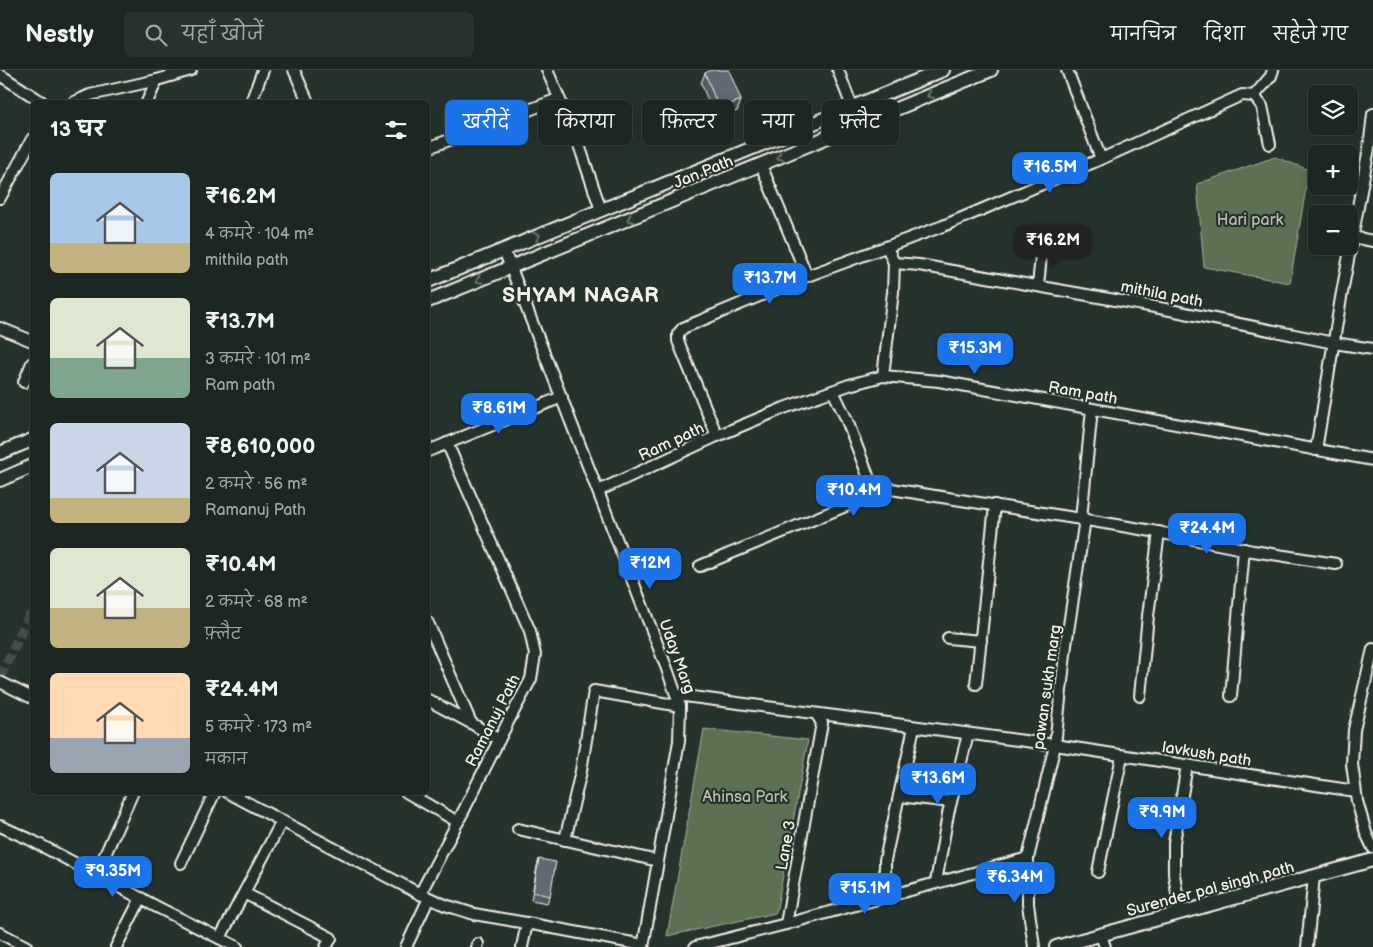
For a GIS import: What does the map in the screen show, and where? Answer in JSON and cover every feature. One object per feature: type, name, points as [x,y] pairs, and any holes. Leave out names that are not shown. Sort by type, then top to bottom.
[{"type":"street","points":[[79,100],[90,95],[157,80],[191,70]]},
{"type":"street","points":[[252,100],[263,70]]},
{"type":"street","points":[[294,70],[307,100]]},
{"type":"street","points":[[547,70],[578,142],[601,210]]},
{"type":"street","points":[[838,70],[849,100]]},
{"type":"street","name":"Jan Path","points":[[869,100],[943,70]]},
{"type":"street","points":[[949,70],[953,86]]},
{"type":"street","name":"Jan Path","points":[[430,300],[992,70]]},
{"type":"street","points":[[1067,70],[1101,159]]},
{"type":"street","points":[[1254,96],[1272,76],[1273,70]]},
{"type":"street","points":[[0,75],[39,100]]},
{"type":"street","points":[[147,100],[157,80]]},
{"type":"street","points":[[717,436],[678,342],[678,334],[683,328],[807,276],[943,226],[1101,159],[1242,94],[1254,96],[1262,106],[1270,144]]},
{"type":"street","points":[[430,147],[558,99]]},
{"type":"street","points":[[1358,206],[1369,148],[1373,114]]},
{"type":"street","name":"Jan Path","points":[[430,280],[822,119]]},
{"type":"street","points":[[1,194],[30,143]]},
{"type":"street","points":[[761,164],[807,276]]},
{"type":"street","points":[[1358,238],[1373,240]]},
{"type":"street","points":[[1038,286],[1042,246]]},
{"type":"street","points":[[882,376],[893,292],[894,263],[887,247]]},
{"type":"street","name":"Uday Marg","points":[[504,250],[680,706],[679,741],[643,946]]},
{"type":"street","points":[[1316,450],[1349,255]]},
{"type":"street","name":"mithila path","points":[[894,263],[920,265],[1038,286],[1373,349]]},
{"type":"street","points":[[0,328],[30,340]]},
{"type":"street","points":[[24,382],[30,368]]},
{"type":"street","name":"Ram path","points":[[598,491],[717,436],[784,408],[849,384],[882,376],[939,381],[1373,460]]},
{"type":"street","points":[[833,391],[846,418],[876,494]]},
{"type":"street","points":[[430,450],[562,397]]},
{"type":"street","name":"pawan sukh marg","points":[[1034,947],[1028,904],[1028,858],[1054,745],[1083,519],[1092,409]]},
{"type":"street","points":[[0,453],[30,441]]},
{"type":"street","name":"Ramanuj Path","points":[[406,947],[424,896],[458,822],[531,679],[535,655],[530,631],[447,443]]},
{"type":"street","points":[[0,480],[30,467]]},
{"type":"street","points":[[700,566],[892,489],[1160,532],[1244,549],[1336,564]]},
{"type":"street","points":[[976,684],[995,505]]},
{"type":"street","points":[[1140,696],[1148,616],[1160,532]]},
{"type":"street","points":[[1231,696],[1244,549]]},
{"type":"street","points":[[430,628],[471,723]]},
{"type":"street","points":[[948,638],[981,641]]},
{"type":"street","points":[[1373,649],[1354,730],[1352,764],[1355,791],[1366,833],[1373,848]]},
{"type":"street","points":[[0,682],[30,697]]},
{"type":"street","points":[[565,840],[581,772],[594,691],[680,706]]},
{"type":"street","name":"lavkush path","points":[[677,696],[1054,745],[1355,791]]},
{"type":"street","points":[[430,701],[499,740]]},
{"type":"street","name":"Lane 3","points":[[786,924],[822,723],[817,715]]},
{"type":"street","points":[[885,896],[885,860],[914,727]]},
{"type":"street","points":[[936,882],[951,802],[968,734]]},
{"type":"street","points":[[1098,872],[1122,756]]},
{"type":"street","points":[[1180,913],[1174,874],[1174,843],[1187,765]]},
{"type":"street","points":[[96,875],[132,795]]},
{"type":"street","points":[[181,863],[214,795]]},
{"type":"street","points":[[233,795],[445,906],[474,914],[643,946]]},
{"type":"street","points":[[411,795],[458,822]]},
{"type":"street","points":[[899,796],[951,802]]},
{"type":"street","points":[[220,938],[282,821]]},
{"type":"street","points":[[0,826],[29,839],[238,947]]},
{"type":"street","points":[[518,829],[658,861]]},
{"type":"street","points":[[695,947],[1028,858]]},
{"type":"street","name":"Surender pal singh path","points":[[1056,947],[1103,941],[1180,913],[1373,860]]},
{"type":"street","points":[[1307,947],[1314,876]]},
{"type":"street","points":[[244,893],[332,938],[326,947]]},
{"type":"street","points":[[116,947],[142,898]]},
{"type":"street","points":[[522,947],[527,923]]},
{"type":"street","points":[[0,934],[27,947]]},
{"type":"green space","name":"Hari park","points":[[1275,157],[1308,170],[1290,283],[1204,267],[1197,184]]},
{"type":"green space","name":"Ahinsa Park","points":[[704,729],[808,740],[776,913],[667,936]]},
{"type":"building","points":[[711,70],[729,70],[741,100],[734,103],[734,100],[716,100],[705,73]]},
{"type":"building","points":[[539,859],[556,862],[550,896],[533,892]]},
{"type":"tunnel","points":[[0,677],[30,614]]},
{"type":"district","name":"SHYAM NAGAR","points":[[581,295]]}]
